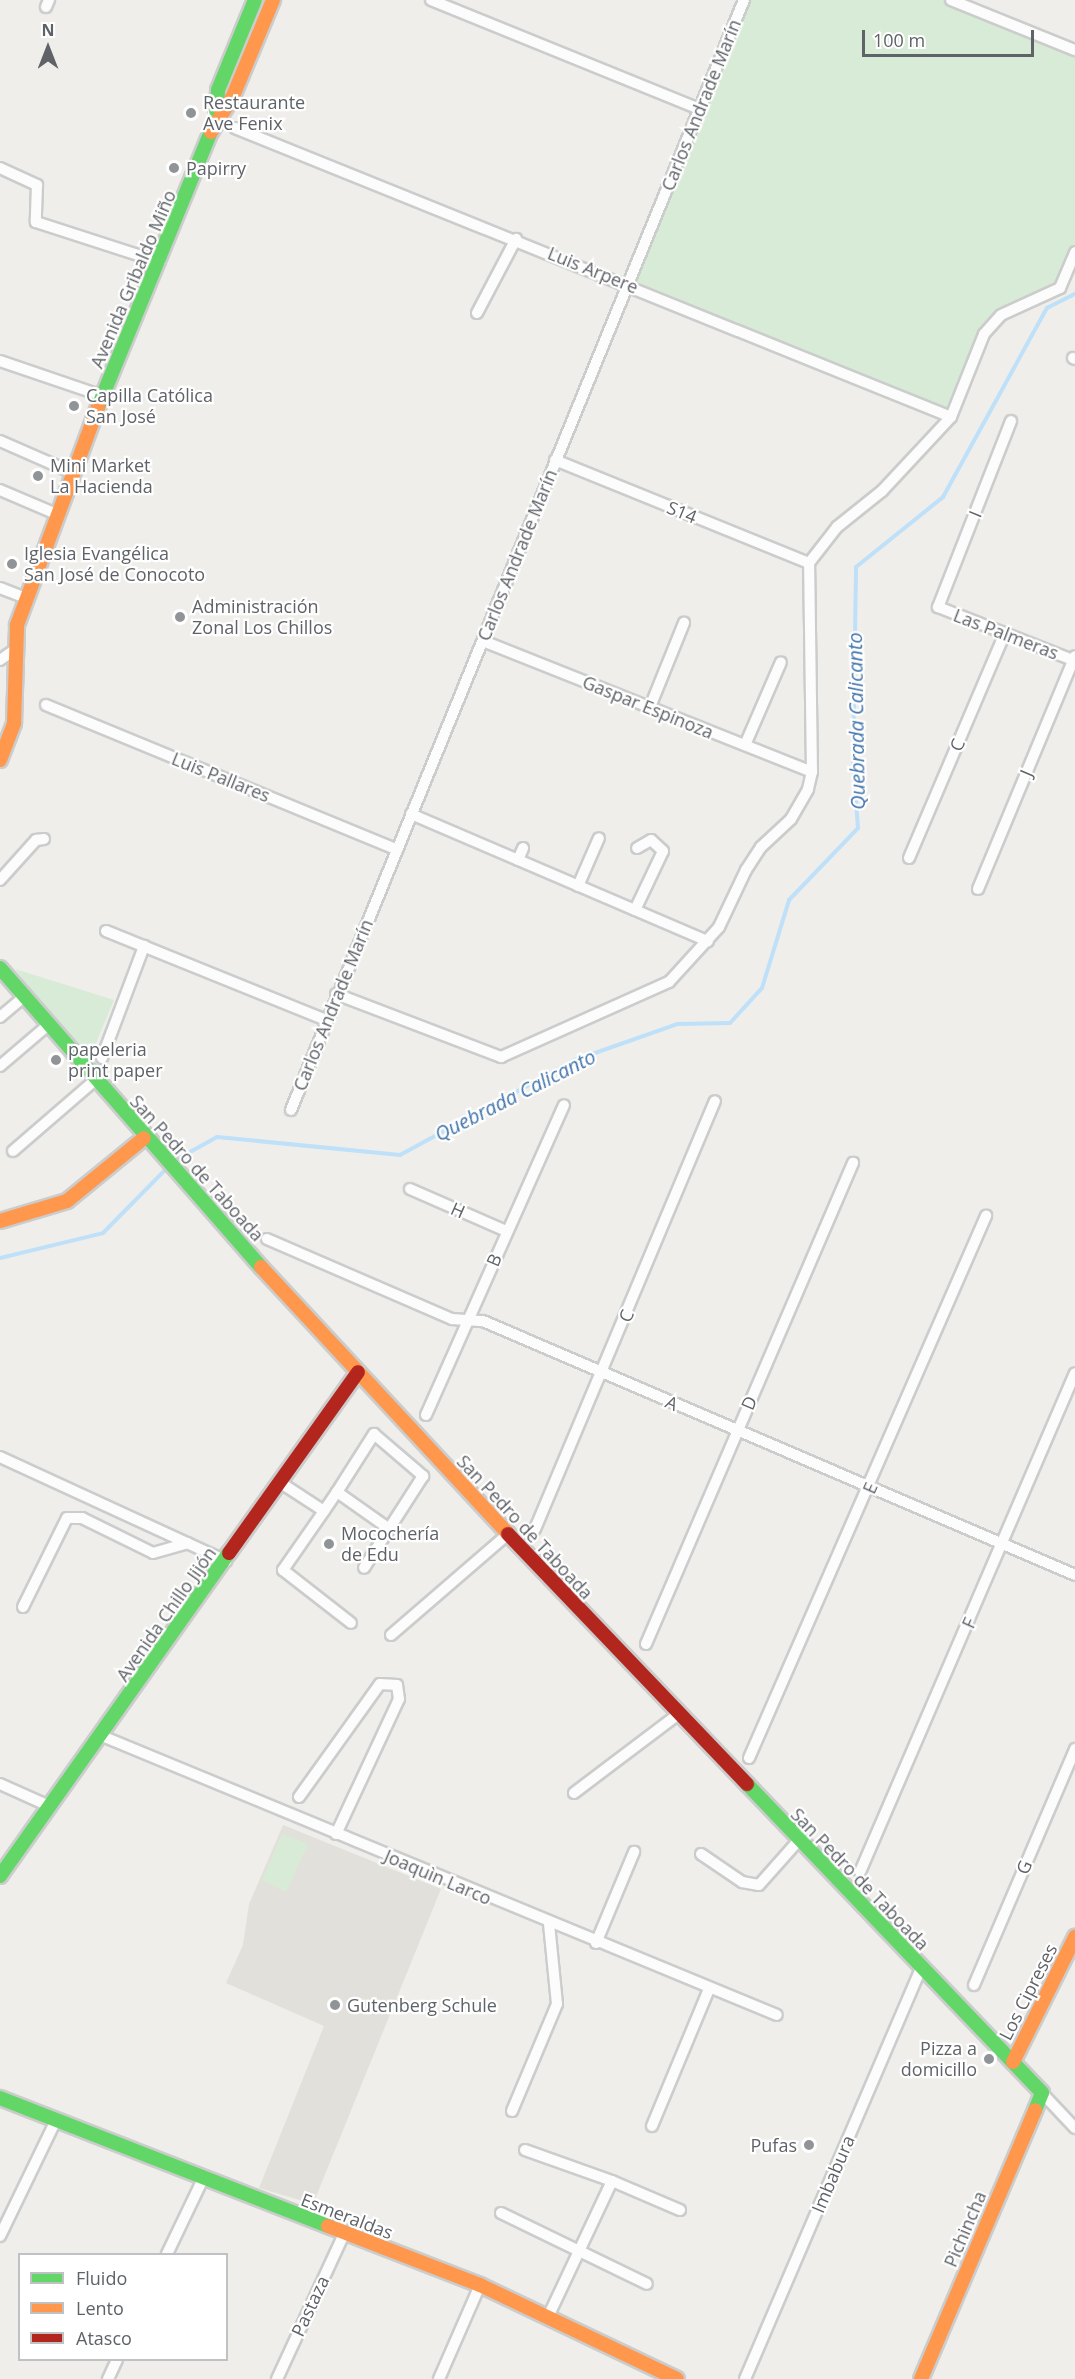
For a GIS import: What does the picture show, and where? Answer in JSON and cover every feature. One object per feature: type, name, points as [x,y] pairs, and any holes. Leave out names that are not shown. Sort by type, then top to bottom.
[{"type":"street","name":"Avenida Gribaldo Miño","points":[[216,120],[218,90],[255,0]]},
{"type":"street","name":"Avenida Gribaldo Miño","points":[[0,760],[14,723],[15,650],[24,597],[54,513],[160,262],[216,120],[233,96],[273,0]]},
{"type":"street","points":[[431,0],[699,109]]},
{"type":"street","name":"Carlos Andrade Marín","points":[[291,1110],[336,994],[483,641],[744,0]]},
{"type":"street","points":[[951,0],[1075,50]]},
{"type":"street","name":"Luis Arpere","points":[[235,128],[516,239],[951,417]]},
{"type":"street","points":[[0,168],[37,185],[36,222],[160,262]]},
{"type":"street","points":[[477,313],[516,239]]},
{"type":"street","points":[[336,994],[501,1057],[669,982],[708,941],[761,847],[791,819],[812,772],[809,563],[837,527],[882,491],[951,417],[984,334],[1001,315],[1060,288],[1075,252]]},
{"type":"street","points":[[0,361],[103,396]]},
{"type":"street","name":"I","points":[[938,607],[1011,421]]},
{"type":"street","points":[[0,441],[71,472]]},
{"type":"street","name":"S14","points":[[555,460],[809,563]]},
{"type":"street","points":[[0,490],[54,513]]},
{"type":"street","points":[[0,588],[24,597]]},
{"type":"street","name":"Las Palmeras","points":[[938,607],[1075,659]]},
{"type":"street","points":[[650,707],[684,623]]},
{"type":"street","name":"C","points":[[909,858],[1005,633]]},
{"type":"street","name":"Gaspar Espinoza","points":[[483,641],[812,772]]},
{"type":"street","points":[[0,660],[15,650]]},
{"type":"street","name":"J","points":[[978,889],[1075,659]]},
{"type":"street","points":[[745,745],[781,662]]},
{"type":"street","name":"Luis Pallares","points":[[46,705],[397,850]]},
{"type":"street","points":[[411,814],[708,941]]},
{"type":"street","points":[[578,886],[599,838]]},
{"type":"street","points":[[0,880],[36,840],[44,839]]},
{"type":"street","points":[[635,910],[663,851],[651,840],[637,848]]},
{"type":"street","points":[[518,860],[523,848]]},
{"type":"street","points":[[106,931],[326,1020]]},
{"type":"street","points":[[102,1058],[144,946]]},
{"type":"street","name":"San Pedro de Taboada","points":[[0,968],[144,1138],[507,1535],[677,1715],[1042,2093]]},
{"type":"street","points":[[0,1017],[25,996]]},
{"type":"street","points":[[0,1066],[47,1026]]},
{"type":"street","points":[[13,1151],[94,1081]]},
{"type":"street","name":"C","points":[[535,1529],[715,1101]]},
{"type":"street","name":"B","points":[[426,1415],[564,1105]]},
{"type":"street","points":[[0,1221],[67,1201],[144,1138]]},
{"type":"street","name":"D","points":[[646,1644],[853,1163]]},
{"type":"street","name":"H","points":[[410,1189],[506,1231]]},
{"type":"street","name":"E","points":[[749,1758],[870,1487],[986,1215]]},
{"type":"street","name":"A","points":[[267,1239],[468,1322],[483,1321],[737,1432],[1075,1575]]},
{"type":"street","name":"Avenida Chillo Jijón","points":[[0,1876],[47,1805],[102,1736],[358,1372]]},
{"type":"street","name":"F","points":[[860,1872],[1004,1544],[1075,1373]]},
{"type":"street","points":[[351,1623],[283,1570],[374,1434],[385,1439],[423,1476],[364,1568]]},
{"type":"street","points":[[0,1457],[226,1561]]},
{"type":"street","points":[[281,1483],[324,1511]]},
{"type":"street","points":[[337,1492],[388,1528]]},
{"type":"street","points":[[23,1607],[68,1518],[82,1518],[153,1553],[188,1544]]},
{"type":"street","points":[[391,1635],[507,1535]]},
{"type":"street","points":[[299,1797],[380,1684],[397,1685],[399,1699],[336,1834]]},
{"type":"street","points":[[574,1793],[677,1715]]},
{"type":"street","name":"Joaquìn Larco","points":[[102,1736],[549,1924],[777,2014]]},
{"type":"street","name":"G","points":[[974,1985],[1075,1749]]},
{"type":"street","points":[[0,1784],[47,1805]]},
{"type":"street","points":[[700,1854],[742,1882],[759,1885],[799,1840]]},
{"type":"street","points":[[596,1943],[634,1852]]},
{"type":"street","points":[[512,2111],[557,2004],[549,1924]]},
{"type":"street","name":"Los Cipreses","points":[[1013,2062],[1075,1937]]},
{"type":"street","name":"Imbabura","points":[[745,2379],[921,1968]]},
{"type":"street","points":[[652,2126],[709,1989]]},
{"type":"street","points":[[1042,2093],[1075,2128]]},
{"type":"street","name":"Pichincha","points":[[921,2379],[1042,2093]]},
{"type":"street","name":"Esmeraldas","points":[[0,2098],[202,2179],[480,2285],[677,2379]]},
{"type":"street","points":[[0,2236],[56,2120]]},
{"type":"street","points":[[525,2150],[612,2181],[680,2210]]},
{"type":"street","points":[[167,2253],[202,2179]]},
{"type":"street","points":[[548,2317],[612,2181]]},
{"type":"street","points":[[501,2213],[579,2255],[647,2284]]},
{"type":"street","name":"Pastaza","points":[[277,2379],[344,2234]]},
{"type":"street","points":[[439,2379],[480,2285]]},
{"type":"street","points":[[108,2379],[117,2361]]},
{"type":"shaded area","name":"Gutenberg Schule","points":[[283,1825],[441,1889],[313,2204],[259,2188],[324,2026],[226,1983],[243,1945],[249,1904]]},
{"type":"green space","points":[[744,0],[951,0],[1075,50],[1075,252],[1060,288],[1001,315],[985,334],[951,417],[628,284]]},
{"type":"green space","points":[[15,969],[114,1000],[88,1062]]},
{"type":"green space","points":[[282,1834],[308,1844],[286,1892],[262,1880]]},
{"type":"waterway","name":"Quebrada Calicanto","points":[[172,1162],[217,1137],[400,1155],[575,1060],[678,1024],[730,1023],[762,988],[789,900],[858,828],[853,762],[856,567],[943,497],[1047,308],[1075,294]]},
{"type":"waterway","points":[[0,1258],[103,1233],[167,1168]]},
{"type":"traffic: fast","points":[[216,120],[218,90],[255,0]]},
{"type":"traffic: fast","points":[[98,407],[211,132]]},
{"type":"traffic: fast","points":[[0,968],[261,1267]]},
{"type":"traffic: fast","points":[[0,1876],[229,1553]]},
{"type":"traffic: fast","points":[[747,1784],[1042,2093],[1035,2110]]},
{"type":"traffic: fast","points":[[0,2098],[328,2226]]},
{"type":"traffic: slow","points":[[211,132],[233,96],[273,0]]},
{"type":"traffic: slow","points":[[0,760],[14,723],[17,625],[98,407]]},
{"type":"traffic: slow","points":[[0,1221],[67,1201],[144,1138]]},
{"type":"traffic: slow","points":[[261,1267],[508,1534]]},
{"type":"traffic: slow","points":[[1013,2062],[1075,1937]]},
{"type":"traffic: slow","points":[[921,2379],[1035,2110]]},
{"type":"traffic: slow","points":[[328,2226],[480,2285],[677,2379]]},
{"type":"traffic: jam","points":[[229,1553],[358,1372]]},
{"type":"traffic: jam","points":[[508,1534],[747,1784]]},
{"type":"place","name":"Restaurante Ave Fenix","points":[[191,113]]},
{"type":"place","name":"Papirry","points":[[174,168]]},
{"type":"place","name":"Capilla Católica San José","points":[[74,406]]},
{"type":"place","name":"Mini Market La Hacienda","points":[[38,476]]},
{"type":"place","name":"Iglesia Evangélica San José de Conocoto","points":[[12,564]]},
{"type":"place","name":"Administración Zonal Los Chillos","points":[[180,617]]},
{"type":"place","name":"papeleria print paper","points":[[56,1060]]},
{"type":"place","name":"Mocochería de Edu","points":[[329,1544]]},
{"type":"place","name":"Gutenberg Schule","points":[[335,2005]]},
{"type":"place","name":"Pizza a domicillo","points":[[989,2059]]},
{"type":"place","name":"Pufas","points":[[809,2145]]}]
